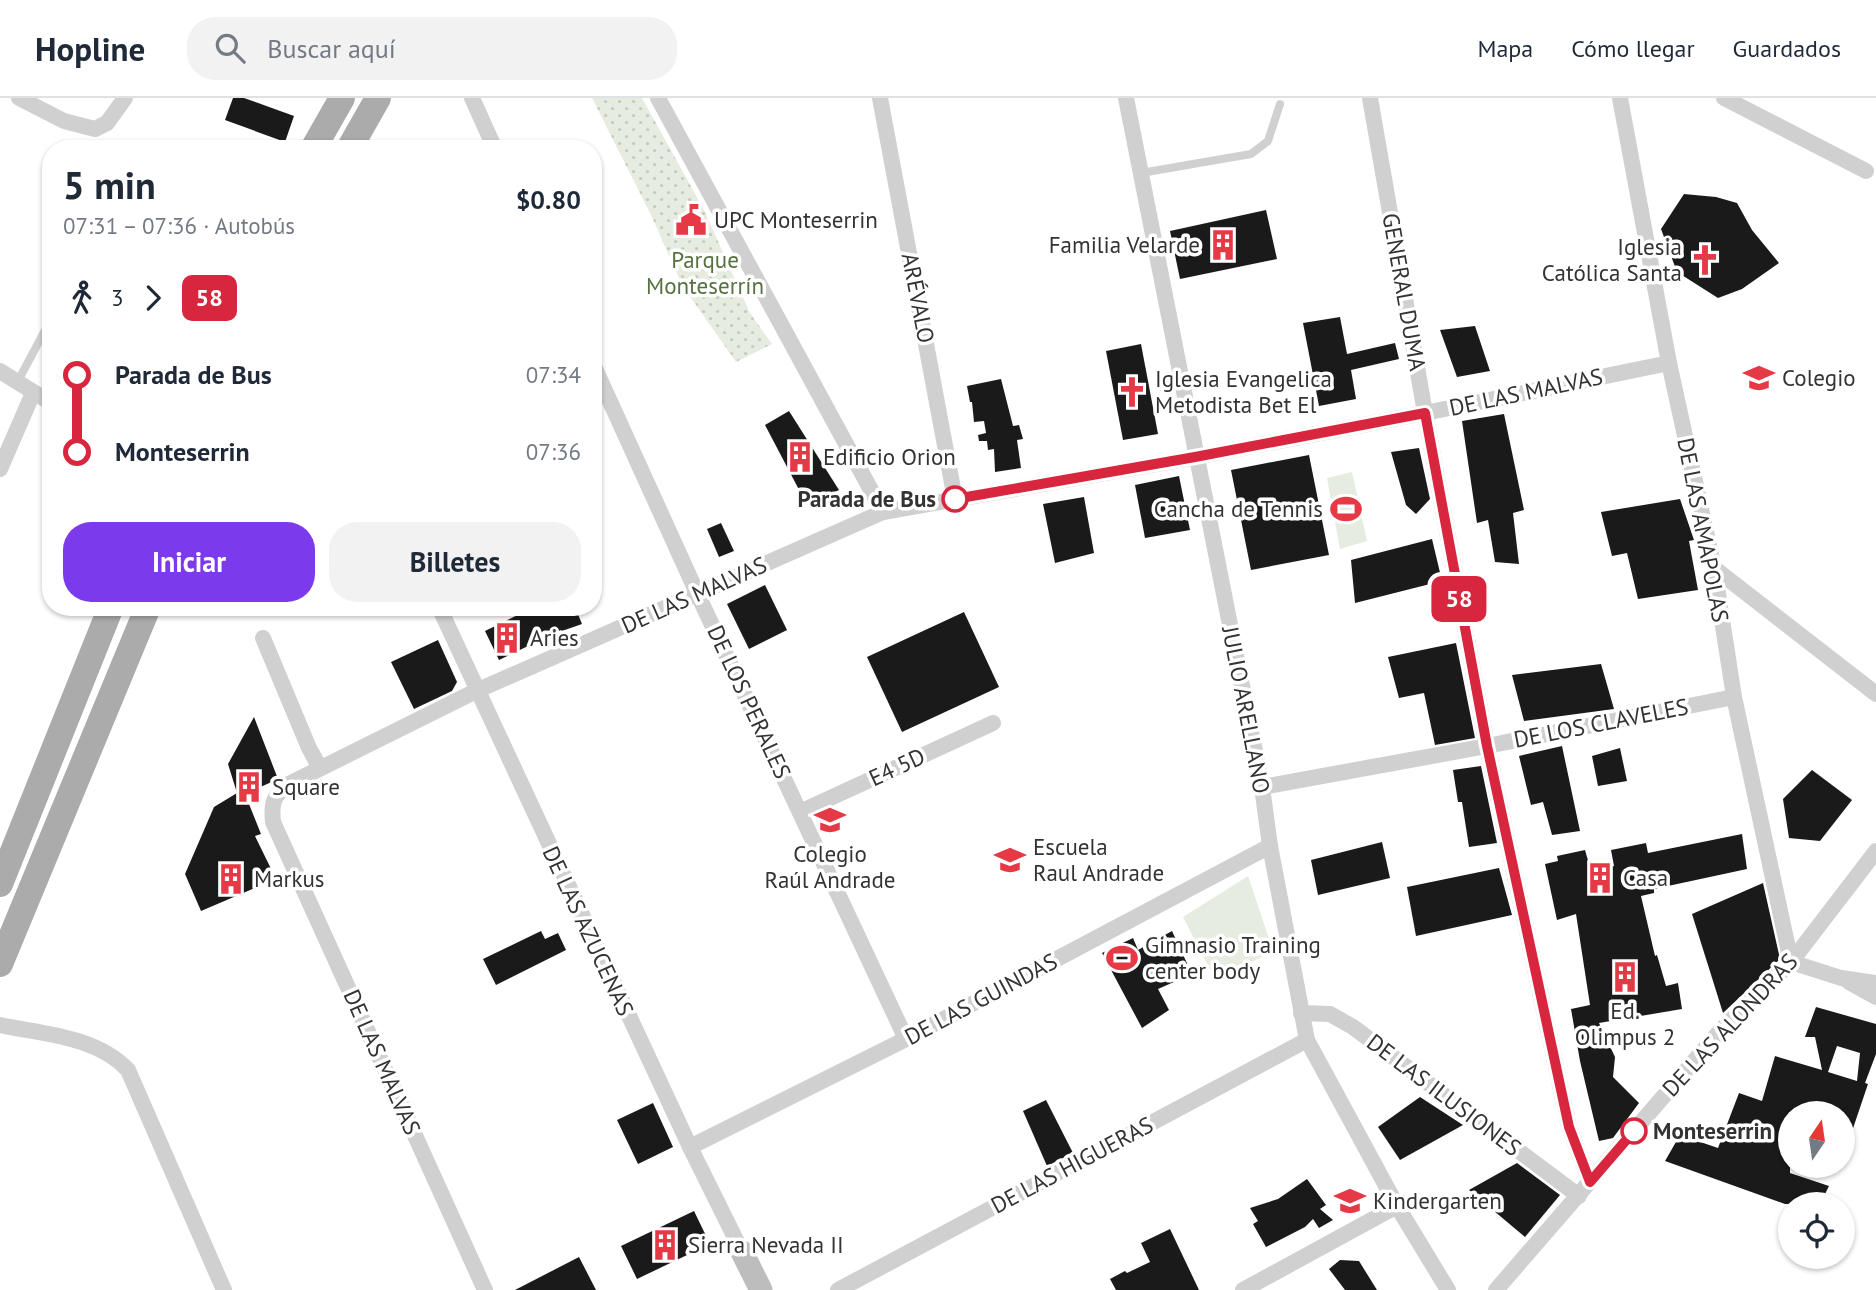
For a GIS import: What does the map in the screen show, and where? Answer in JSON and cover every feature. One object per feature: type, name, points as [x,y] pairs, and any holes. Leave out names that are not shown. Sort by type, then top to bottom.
[{"type":"main road","points":[[318,140],[342,98]]},
{"type":"main road","points":[[354,140],[378,98]]},
{"type":"main road","points":[[0,884],[107,616]]},
{"type":"main road","points":[[0,964],[144,616]]},
{"type":"street","points":[[19,98],[74,125],[95,129],[107,123],[125,98]]},
{"type":"street","points":[[472,98],[491,140]]},
{"type":"street","points":[[658,98],[883,512]]},
{"type":"street","name":"ARÉVALO","points":[[880,98],[955,499]]},
{"type":"street","name":"JULIO ARELLANO","points":[[1126,98],[1262,787],[1270,846],[1307,1040],[1397,1206],[1448,1290]]},
{"type":"street","name":"GENERAL DUMA","points":[[1370,98],[1487,746],[1569,1127],[1590,1182]]},
{"type":"street","name":"DE LAS AMAPOLAS","points":[[1620,98],[1669,363],[1714,569],[1734,696],[1791,962]]},
{"type":"street","points":[[1724,98],[1866,171]]},
{"type":"street","name":"DE LAS MALVAS","points":[[485,1290],[273,822],[273,798],[289,784],[476,691],[883,512],[1195,457],[1669,363]]},
{"type":"street","points":[[0,370],[42,398]]},
{"type":"street","name":"DE LOS PERALES","points":[[602,384],[906,1038]]},
{"type":"street","points":[[0,469],[33,393]]},
{"type":"street","points":[[1714,569],[1873,684]]},
{"type":"street","name":"DE LAS AZUCENAS","points":[[443,616],[690,1147],[761,1290]]},
{"type":"street","points":[[263,638],[320,768]]},
{"type":"street","name":"DE LOS CLAVELES","points":[[1262,787],[1487,746],[1734,696]]},
{"type":"street","name":"E4 5D","points":[[800,812],[993,723]]},
{"type":"street","name":"DE LAS GUINDAS","points":[[690,1147],[906,1038],[1270,846]]},
{"type":"street","name":"DE LAS ALONDRAS","points":[[1496,1290],[1721,1030],[1791,962],[1876,851]]},
{"type":"street","points":[[1791,962],[1841,978],[1876,983]]},
{"type":"street","points":[[1841,978],[1876,997]]},
{"type":"street","name":"DE LAS ILUSIONES","points":[[1301,1013],[1330,1014],[1353,1027],[1579,1196]]},
{"type":"street","points":[[0,1025],[96,1047],[115,1057],[128,1070],[224,1290]]},
{"type":"street","name":"DE LAS HIGUERAS","points":[[838,1290],[1307,1040]]},
{"type":"street","points":[[1243,1290],[1397,1206]]},
{"type":"street","name":"DE LAS AZUCENAS","points":[[741,1290],[742,1252]]},
{"type":"lane","points":[[1141,173],[1251,154],[1268,141],[1280,104]]},
{"type":"lane","points":[[18,381],[42,336]]},
{"type":"green space","name":"Parque Monteserrín","points":[[592,98],[642,98],[704,210],[750,313],[772,344],[736,362],[682,285],[652,217]]},
{"type":"green space","name":"Cancha de Tennis","points":[[1352,472],[1367,541],[1340,549],[1327,478]]},
{"type":"green space","points":[[1248,876],[1273,951],[1216,981],[1183,917]]},
{"type":"building","points":[[233,98],[244,98],[294,116],[286,140],[225,120]]},
{"type":"building","points":[[1684,194],[1716,197],[1737,203],[1752,230],[1779,263],[1742,289],[1718,298],[1677,272],[1661,229]]},
{"type":"building","name":"Familia Velarde","points":[[1266,210],[1277,259],[1180,279],[1170,231]]},
{"type":"building","points":[[1340,317],[1347,354],[1395,343],[1399,359],[1351,370],[1356,399],[1319,406],[1303,323]]},
{"type":"building","points":[[1475,326],[1490,371],[1457,377],[1440,330]]},
{"type":"building","name":"Iglesia Evangelica Metodista Bet El","points":[[1141,344],[1158,434],[1123,440],[1106,351]]},
{"type":"building","points":[[1001,379],[1013,426],[1019,425],[1023,439],[1017,440],[1021,468],[995,472],[994,449],[988,450],[987,441],[979,441],[978,435],[986,433],[984,421],[974,422],[967,386]]},
{"type":"building","name":"Edificio Orion","points":[[789,411],[839,490],[807,505],[765,425]]},
{"type":"building","points":[[1504,414],[1524,510],[1513,513],[1519,564],[1495,562],[1488,520],[1477,523],[1462,421]]},
{"type":"building","points":[[1419,448],[1430,499],[1416,514],[1406,505],[1391,452]]},
{"type":"building","points":[[1309,455],[1329,555],[1251,570],[1231,470]]},
{"type":"building","points":[[1179,476],[1190,530],[1145,538],[1135,485]]},
{"type":"building","points":[[1084,497],[1094,553],[1055,563],[1043,504]]},
{"type":"building","points":[[1680,499],[1694,540],[1689,541],[1698,590],[1638,599],[1627,553],[1612,556],[1601,512]]},
{"type":"building","points":[[721,523],[734,551],[719,557],[707,529]]},
{"type":"building","points":[[1432,539],[1442,581],[1355,603],[1351,560]]},
{"type":"building","points":[[765,585],[787,630],[749,649],[727,604]]},
{"type":"building","points":[[964,612],[999,687],[902,732],[867,657]]},
{"type":"building","points":[[516,616],[579,616],[582,624],[561,630],[499,660],[485,631]]},
{"type":"building","points":[[438,640],[457,682],[452,691],[414,709],[391,662]]},
{"type":"building","points":[[1456,643],[1475,738],[1435,745],[1424,693],[1399,698],[1388,657]]},
{"type":"building","points":[[1601,664],[1614,709],[1524,721],[1512,675]]},
{"type":"building","points":[[254,717],[278,779],[245,794],[261,834],[255,836],[276,879],[201,911],[185,874],[214,807],[237,793],[228,764]]},
{"type":"building","points":[[1562,746],[1580,831],[1552,835],[1543,802],[1531,805],[1519,756]]},
{"type":"building","points":[[1620,748],[1627,781],[1598,786],[1592,756]]},
{"type":"building","points":[[1481,766],[1497,843],[1469,847],[1462,802],[1458,802],[1453,770]]},
{"type":"building","points":[[1812,770],[1852,800],[1820,841],[1789,838],[1783,799]]},
{"type":"building","points":[[1742,834],[1747,869],[1654,889],[1654,893],[1641,896],[1655,956],[1657,955],[1666,986],[1678,983],[1682,1009],[1599,1023],[1615,1057],[1613,1077],[1639,1103],[1613,1138],[1599,1141],[1571,1009],[1590,1005],[1576,914],[1557,920],[1545,864],[1558,861],[1557,856],[1585,850],[1591,871],[1614,866],[1611,850],[1646,843],[1648,853]]},
{"type":"building","points":[[1382,842],[1390,878],[1318,895],[1311,860]]},
{"type":"building","points":[[1499,868],[1512,915],[1416,936],[1407,887]]},
{"type":"building","points":[[1763,883],[1780,959],[1723,1013],[1692,914]]},
{"type":"building","points":[[541,931],[545,939],[558,933],[566,950],[496,985],[483,959]]},
{"type":"building","points":[[1172,931],[1192,974],[1158,989],[1169,1010],[1142,1028],[1102,953],[1133,938],[1138,950]]},
{"type":"building","points":[[1816,1007],[1876,1024],[1876,1054],[1855,1122],[1855,1101],[1778,1101],[1778,1178],[1805,1178],[1829,1186],[1826,1192],[1778,1192],[1778,1201],[1665,1161],[1680,1135],[1718,1148],[1739,1093],[1762,1101],[1775,1056],[1822,1070],[1815,1037],[1805,1037]],"holes":[[[1837,1046],[1860,1053],[1857,1081],[1828,1072]]]},
{"type":"building","points":[[1420,1097],[1463,1125],[1400,1160],[1378,1127]]},
{"type":"building","points":[[1046,1100],[1073,1153],[1047,1166],[1023,1111]]},
{"type":"building","points":[[653,1103],[673,1147],[638,1164],[617,1120]]},
{"type":"building","points":[[1517,1163],[1560,1195],[1525,1237],[1469,1190]]},
{"type":"building","points":[[1307,1179],[1326,1205],[1320,1209],[1333,1220],[1319,1228],[1313,1219],[1305,1227],[1266,1247],[1253,1224],[1258,1221],[1250,1208],[1278,1199]]},
{"type":"building","name":"Sierra Nevada II","points":[[694,1211],[710,1244],[637,1279],[621,1246]]},
{"type":"building","points":[[1170,1229],[1199,1290],[1116,1290],[1110,1279],[1150,1262],[1141,1243]]},
{"type":"building","points":[[579,1257],[596,1290],[515,1290]]},
{"type":"building","points":[[1340,1260],[1359,1261],[1377,1290],[1345,1290],[1329,1269]]},
{"type":"bus line","name":"58","points":[[955,499],[1425,413],[1487,746],[1569,1127],[1590,1182],[1634,1131]]},
{"type":"place","name":"UPC Monteserrin","points":[[691,220]]},
{"type":"place","name":"Familia Velarde","points":[[1223,245]]},
{"type":"place","name":"Iglesia Católica Santa","points":[[1705,260]]},
{"type":"place","name":"Colegio","points":[[1759,378]]},
{"type":"place","name":"Iglesia Evangelica Metodista Bet El","points":[[1132,392]]},
{"type":"place","name":"Edificio Orion","points":[[800,457]]},
{"type":"place","name":"Parada de Bus","points":[[955,499]]},
{"type":"place","name":"Cancha de Tennis","points":[[1346,509]]},
{"type":"place","name":"Aries","points":[[507,638]]},
{"type":"place","name":"Square","points":[[249,787]]},
{"type":"place","name":"Colegio Raúl Andrade","points":[[830,820]]},
{"type":"place","name":"Escuela Raul Andrade","points":[[1010,860]]},
{"type":"place","name":"Casa","points":[[1600,878]]},
{"type":"place","name":"Markus","points":[[231,879]]},
{"type":"place","name":"Gimnasio Training center body","points":[[1122,958]]},
{"type":"place","name":"Ed. Olimpus 2","points":[[1625,977]]},
{"type":"place","name":"Monteserrin","points":[[1634,1131]]},
{"type":"place","name":"Kindergarten","points":[[1350,1201]]},
{"type":"place","name":"Sierra Nevada II","points":[[665,1245]]}]
